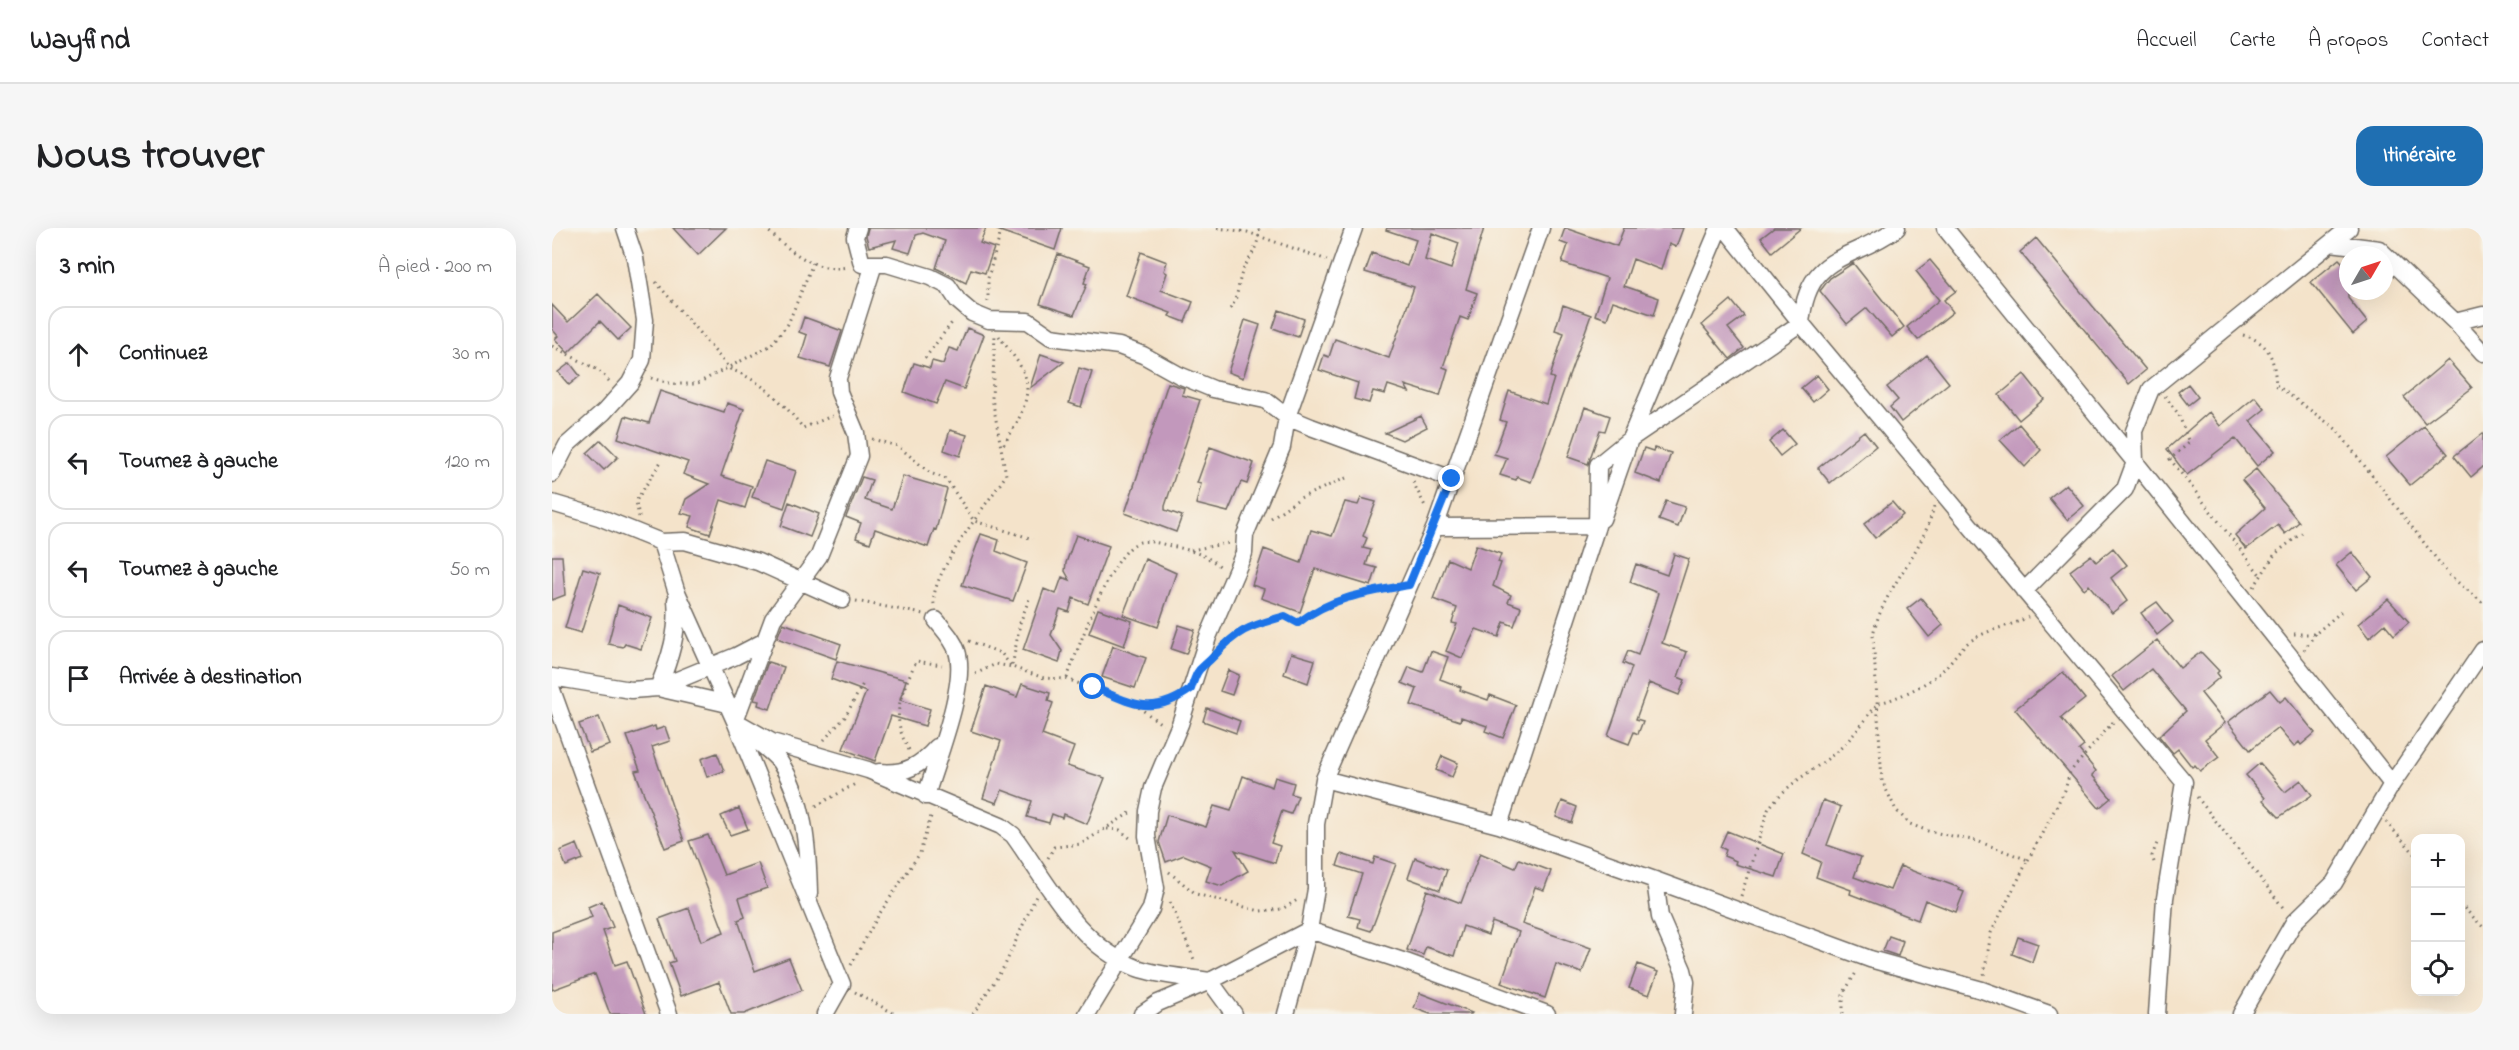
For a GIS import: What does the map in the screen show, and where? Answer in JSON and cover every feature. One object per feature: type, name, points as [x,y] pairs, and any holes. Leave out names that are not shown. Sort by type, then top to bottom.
[{"type":"street","points":[[552,474],[567,445],[619,394],[642,360],[645,320],[635,258],[625,228]]},
{"type":"street","points":[[735,721],[765,641],[783,601],[802,583],[819,556],[859,456],[856,433],[839,392],[838,378],[868,264],[855,237],[858,228]]},
{"type":"street","points":[[1087,1014],[1151,909],[1156,888],[1147,837],[1151,797],[1180,724],[1230,582],[1244,553],[1245,535],[1282,447],[1287,417],[1354,228]]},
{"type":"street","points":[[1286,1014],[1310,930],[1316,889],[1316,824],[1323,779],[1435,527],[1541,228]]},
{"type":"street","points":[[1499,825],[1630,439],[1719,228]]},
{"type":"street","points":[[1725,228],[1801,323],[2184,782],[2165,898],[2157,1014]]},
{"type":"street","points":[[1801,323],[1803,300],[1811,282],[1820,273],[1851,250],[1887,235],[1897,228]]},
{"type":"street","points":[[1945,228],[2392,784]]},
{"type":"street","points":[[2024,591],[2125,489],[2135,462],[2134,431],[2151,389],[2349,228]]},
{"type":"street","points":[[2331,243],[2379,249],[2455,322],[2483,353]]},
{"type":"street","points":[[868,264],[886,264],[948,286],[965,307],[993,321],[1028,321],[1052,337],[1119,346],[1213,389],[1265,400],[1287,417],[1452,479]]},
{"type":"street","points":[[2455,322],[2483,315]]},
{"type":"street","points":[[1593,543],[1597,526],[1598,465],[1630,439],[1801,323]]},
{"type":"street","points":[[552,503],[661,542],[685,541],[758,562],[842,600]]},
{"type":"street","points":[[1435,527],[1597,526]]},
{"type":"street","points":[[658,688],[674,641],[678,617],[675,591],[661,542]]},
{"type":"street","points":[[675,591],[728,704],[842,984],[825,1014]]},
{"type":"street","points":[[931,798],[942,742],[958,695],[959,664],[958,652],[951,637],[936,620]]},
{"type":"street","points":[[552,677],[632,690],[658,688],[711,667],[765,641]]},
{"type":"street","points":[[2241,1014],[2294,922],[2334,883],[2376,809],[2483,650]]},
{"type":"street","points":[[658,688],[728,704]]},
{"type":"street","points":[[552,690],[669,1014]]},
{"type":"street","points":[[735,721],[772,742],[868,770],[1001,826],[1013,835],[1071,918],[1093,940],[1120,960],[1138,968],[1210,981],[1234,1014]]},
{"type":"street","points":[[735,721],[779,760],[794,790],[805,830],[810,905]]},
{"type":"street","points":[[868,770],[898,773],[918,766],[942,742]]},
{"type":"street","points":[[1323,779],[1499,825],[1870,959],[1982,990],[2049,1014]]},
{"type":"street","points":[[1655,880],[1660,917],[1684,976],[1683,1014]]},
{"type":"street","points":[[1142,1014],[1158,1003],[1210,981],[1310,930],[1406,962],[1547,1014]]},
{"type":"path","points":[[765,228],[796,255],[813,263],[834,269],[868,264]]},
{"type":"path","points":[[936,620],[932,594],[955,547],[967,536],[974,521],[1006,475],[992,398],[996,346],[986,294],[988,278],[1002,228]]},
{"type":"path","points":[[1217,228],[1259,236],[1340,265]]},
{"type":"path","points":[[1230,309],[1237,300],[1243,269],[1250,261],[1259,236],[1259,228]]},
{"type":"path","points":[[635,258],[731,367],[730,369],[742,374],[783,401],[803,428],[841,412],[848,415]]},
{"type":"path","points":[[635,373],[673,384],[696,384],[770,346],[788,324],[813,263]]},
{"type":"path","points":[[925,358],[965,307]]},
{"type":"path","points":[[993,321],[999,335],[1025,376],[1027,389],[1025,404],[1001,449]]},
{"type":"path","points":[[2223,330],[2257,339],[2274,359],[2276,385],[2336,429],[2449,575],[2483,603]]},
{"type":"path","points":[[552,346],[598,370],[619,394]]},
{"type":"path","points":[[2156,385],[2179,415],[2189,442],[2170,459],[2261,576]]},
{"type":"path","points":[[856,433],[898,446],[925,466],[930,473],[946,478],[974,521],[1034,539]]},
{"type":"path","points":[[643,534],[636,501],[662,460]]},
{"type":"path","points":[[1406,461],[1435,527]]},
{"type":"path","points":[[1189,550],[1228,543],[1245,535],[1300,498],[1346,478]]},
{"type":"path","points":[[1938,487],[1925,535],[1877,615],[1872,651],[1878,703],[1882,781],[1896,810],[1910,824],[1928,831],[1977,841],[2028,860]]},
{"type":"path","points":[[2258,619],[2251,595],[2276,554],[2304,531]]},
{"type":"path","points":[[1067,679],[1093,608],[1126,550],[1139,542],[1153,542],[1189,550],[1210,558],[1222,568],[1230,582]]},
{"type":"path","points":[[1198,668],[1214,656],[1231,636],[1247,628],[1285,616],[1298,623],[1312,612],[1338,599],[1409,585]]},
{"type":"path","points":[[1012,667],[1020,623],[1029,599]]},
{"type":"path","points":[[842,600],[916,612],[936,620]]},
{"type":"path","points":[[1736,909],[1772,803],[1802,775],[1835,753],[1878,703],[1889,701],[1931,680],[1972,640],[1990,630],[2011,626],[2040,610]]},
{"type":"path","points":[[2289,633],[2315,634],[2342,610]]},
{"type":"path","points":[[962,638],[1001,653],[1012,667]]},
{"type":"path","points":[[918,766],[897,725],[898,710],[908,679],[916,661],[959,664]]},
{"type":"path","points":[[958,695],[976,674],[996,664],[1044,678],[1067,679],[1137,706],[1166,728],[1180,724]]},
{"type":"path","points":[[810,754],[845,717],[864,682]]},
{"type":"path","points":[[1137,706],[1169,702],[1191,689]]},
{"type":"path","points":[[1982,990],[1991,933],[2065,790],[2070,772],[2110,729],[2117,715],[2119,703]]},
{"type":"path","points":[[830,798],[857,783],[868,770]]},
{"type":"path","points":[[2184,782],[2226,831],[2294,922]]},
{"type":"path","points":[[895,1014],[842,984],[878,916],[920,853],[931,798]]},
{"type":"path","points":[[2376,809],[2411,850]]},
{"type":"path","points":[[1151,856],[1196,894],[1251,909],[1274,912],[1316,889]]},
{"type":"path","points":[[1169,900],[1196,965],[1210,981]]},
{"type":"path","points":[[2465,909],[2483,927]]},
{"type":"path","points":[[1843,1014],[1841,1003],[1846,987],[1856,972],[1870,959]]},
{"type":"building","points":[[673,228],[726,228],[698,255]]},
{"type":"building","points":[[868,228],[986,228],[980,243],[994,248],[985,273],[971,269],[966,283],[936,268],[945,241],[923,233],[916,235],[910,253],[893,248],[896,240],[869,247],[866,236]]},
{"type":"building","points":[[998,228],[1062,228],[1055,250],[997,230]]},
{"type":"building","points":[[1387,228],[1484,228],[1466,289],[1477,293],[1468,320],[1460,317],[1443,367],[1448,369],[1440,396],[1405,385],[1409,392],[1388,385],[1385,394],[1373,391],[1369,403],[1354,399],[1358,383],[1319,370],[1324,355],[1329,357],[1335,339],[1389,358],[1414,287],[1365,272],[1372,253],[1407,266],[1416,240],[1386,230]],"holes":[[[1432,233],[1459,243],[1451,269],[1425,260]]]},
{"type":"building","points":[[1565,228],[1617,246],[1624,228],[1683,228],[1676,247],[1669,244],[1661,270],[1633,259],[1624,286],[1659,298],[1654,315],[1613,301],[1607,319],[1595,315],[1607,278],[1562,263],[1568,245],[1560,242]]},
{"type":"building","points":[[1774,228],[1801,228],[1772,252],[1761,238]]},
{"type":"building","points":[[2036,238],[2146,370],[2129,384],[2020,252]]},
{"type":"building","points":[[1141,252],[1167,262],[1164,271],[1167,273],[1161,290],[1193,302],[1185,322],[1169,316],[1171,313],[1126,296]]},
{"type":"building","points":[[1058,254],[1090,266],[1084,283],[1087,284],[1074,315],[1040,304]]},
{"type":"building","points":[[2339,259],[2339,300],[2350,300],[2367,322],[2353,334],[2311,282]]},
{"type":"building","points":[[1930,260],[1956,291],[1944,300],[1953,312],[1918,340],[1907,327],[1939,300],[1916,271]]},
{"type":"building","points":[[1853,263],[1904,327],[1892,337],[1867,308],[1847,324],[1820,291],[1830,278]]},
{"type":"building","points":[[598,294],[631,328],[618,340],[600,321],[568,353],[555,339],[558,336],[552,329],[552,305],[568,322]]},
{"type":"building","points":[[1731,300],[1744,316],[1728,328],[1744,348],[1730,359],[1702,325]]},
{"type":"building","points":[[1563,305],[1591,315],[1531,482],[1500,475],[1507,458],[1494,454],[1506,422],[1500,420],[1509,391],[1546,404],[1554,378],[1550,377],[1564,333],[1555,330]]},
{"type":"building","points":[[1279,310],[1304,319],[1298,337],[1273,328]]},
{"type":"building","points":[[804,317],[842,331],[830,367],[800,358],[807,335],[799,332]]},
{"type":"building","points":[[1245,320],[1260,325],[1243,378],[1228,372]]},
{"type":"building","points":[[967,328],[984,335],[964,389],[945,382],[936,404],[904,392],[914,363],[930,368],[932,361],[943,364],[949,348],[958,351]]},
{"type":"building","points":[[1041,354],[1064,362],[1030,388]]},
{"type":"building","points":[[1927,355],[1949,383],[1901,422],[1890,407],[1898,400],[1887,387]]},
{"type":"building","points":[[2448,360],[2472,388],[2425,423],[2404,397]]},
{"type":"building","points":[[570,363],[580,376],[569,385],[558,372]]},
{"type":"building","points":[[1079,368],[1092,372],[1081,407],[1069,403]]},
{"type":"building","points":[[2024,374],[2044,399],[2019,420],[1999,395]]},
{"type":"building","points":[[1817,375],[1828,389],[1813,402],[1801,388]]},
{"type":"building","points":[[1168,383],[1184,388],[1182,395],[1200,400],[1165,506],[1165,510],[1182,516],[1176,532],[1125,513]]},
{"type":"building","points":[[2188,384],[2198,397],[2188,405],[2178,392]]},
{"type":"building","points":[[660,391],[724,412],[727,403],[744,409],[721,476],[752,486],[745,508],[721,500],[710,534],[689,527],[693,516],[681,513],[686,499],[709,484],[683,474],[688,462],[618,438],[625,416],[649,423]]},
{"type":"building","points":[[2255,397],[2265,409],[2250,421],[2275,451],[2257,466],[2235,438],[2187,475],[2167,449],[2209,412],[2220,426]]},
{"type":"building","points":[[1585,407],[1610,416],[1605,431],[1600,430],[1588,464],[1568,457]]},
{"type":"building","points":[[1421,416],[1427,427],[1402,440],[1385,433]]},
{"type":"building","points":[[2019,424],[2041,450],[2025,467],[2000,440]]},
{"type":"building","points":[[2424,426],[2448,454],[2410,485],[2386,457]]},
{"type":"building","points":[[950,430],[967,435],[960,456],[944,450]]},
{"type":"building","points":[[1783,430],[1795,444],[1780,456],[1769,442]]},
{"type":"building","points":[[1864,431],[1876,446],[1830,483],[1818,468]]},
{"type":"building","points":[[2483,433],[2483,467],[2471,477],[2454,456]]},
{"type":"building","points":[[601,440],[618,457],[604,470],[587,453]]},
{"type":"building","points":[[1210,447],[1254,463],[1247,484],[1241,482],[1228,512],[1196,504],[1201,484],[1197,483]]},
{"type":"building","points":[[1644,448],[1653,451],[1654,448],[1671,453],[1661,483],[1635,473]]},
{"type":"building","points":[[765,461],[796,471],[784,508],[752,497]]},
{"type":"building","points":[[2256,469],[2299,522],[2285,534],[2278,525],[2246,549],[2235,535],[2265,508],[2242,480]]},
{"type":"building","points":[[903,476],[947,489],[936,530],[934,529],[928,547],[875,529],[870,543],[856,538],[861,523],[846,517],[862,477],[872,480],[865,500],[892,509]]},
{"type":"building","points":[[2066,484],[2084,506],[2067,520],[2049,498]]},
{"type":"building","points":[[1361,498],[1376,502],[1363,536],[1367,538],[1363,548],[1371,550],[1366,565],[1377,568],[1371,586],[1315,569],[1300,612],[1261,598],[1264,589],[1252,585],[1264,549],[1301,563],[1311,530],[1332,536],[1345,502],[1358,505]]},
{"type":"building","points":[[1666,501],[1685,507],[1678,527],[1659,520]]},
{"type":"building","points":[[789,502],[819,514],[810,537],[781,526]]},
{"type":"building","points":[[1892,502],[1903,515],[1875,538],[1864,524]]},
{"type":"building","points":[[981,534],[999,540],[996,551],[1027,563],[1013,601],[962,585]]},
{"type":"building","points":[[1076,535],[1109,546],[1088,604],[1073,598],[1069,612],[1060,609],[1051,635],[1062,651],[1059,663],[1023,650],[1044,589],[1056,594],[1062,577],[1070,580],[1065,571],[1066,563]]},
{"type":"building","points":[[1476,545],[1501,554],[1498,562],[1501,563],[1493,586],[1511,595],[1508,602],[1521,607],[1514,626],[1504,622],[1499,637],[1476,629],[1462,658],[1446,651],[1457,624],[1452,623],[1457,608],[1433,599],[1448,559],[1468,568]]},
{"type":"building","points":[[2113,548],[2127,565],[2111,578],[2127,601],[2112,613],[2089,585],[2084,589],[2070,571],[2091,555],[2096,562]]},
{"type":"building","points":[[2352,552],[2372,577],[2356,590],[2336,565]]},
{"type":"building","points":[[1674,554],[1689,559],[1662,643],[1687,652],[1678,677],[1685,680],[1679,695],[1649,683],[1636,719],[1643,721],[1638,734],[1634,732],[1629,744],[1608,736],[1632,667],[1623,663],[1628,651],[1638,655],[1658,593],[1630,582],[1636,564],[1667,575]]},
{"type":"building","points":[[552,556],[562,556],[565,595],[552,600]]},
{"type":"building","points":[[1145,559],[1176,573],[1158,627],[1123,615]]},
{"type":"building","points":[[583,568],[600,573],[581,633],[565,628]]},
{"type":"building","points":[[1921,598],[1943,625],[1929,637],[1907,609]]},
{"type":"building","points":[[2388,599],[2409,622],[2394,635],[2385,624],[2369,638],[2358,624]]},
{"type":"building","points":[[2157,602],[2173,622],[2157,635],[2141,613]]},
{"type":"building","points":[[618,605],[652,618],[641,649],[625,644],[623,647],[608,644]]},
{"type":"building","points":[[1098,609],[1132,621],[1124,646],[1089,633]]},
{"type":"building","points":[[783,623],[841,644],[836,659],[777,638]]},
{"type":"building","points":[[1179,625],[1195,630],[1186,654],[1171,649]]},
{"type":"building","points":[[2157,640],[2180,668],[2201,652],[2219,671],[2217,673],[2220,677],[2201,693],[2225,723],[2205,739],[2219,757],[2200,771],[2195,765],[2192,767],[2178,749],[2173,753],[2159,736],[2186,711],[2151,669],[2124,691],[2112,676]]},
{"type":"building","points":[[1113,646],[1146,658],[1135,688],[1102,677]]},
{"type":"building","points":[[1431,651],[1448,657],[1440,679],[1461,687],[1460,690],[1488,700],[1490,695],[1516,705],[1503,738],[1485,731],[1487,726],[1461,717],[1460,721],[1411,705],[1417,689],[1402,683],[1409,667],[1423,672]]},
{"type":"building","points":[[1291,653],[1315,660],[1308,683],[1284,674]]},
{"type":"building","points":[[837,661],[906,680],[900,700],[930,709],[925,726],[891,716],[875,761],[843,749],[866,692],[831,679]]},
{"type":"building","points":[[768,662],[784,667],[770,709],[758,705],[759,701],[754,700]]},
{"type":"building","points":[[1228,670],[1239,675],[1232,695],[1220,691]]},
{"type":"building","points":[[2063,672],[2085,699],[2061,718],[2084,746],[2079,750],[2096,771],[2092,775],[2111,798],[2099,808],[2015,709]]},
{"type":"building","points":[[1022,684],[1050,693],[1048,701],[1053,703],[1042,735],[1074,747],[1067,766],[1105,778],[1087,824],[1063,814],[1062,818],[1052,814],[1049,823],[1027,817],[1032,801],[1002,790],[997,803],[983,798],[1001,741],[971,731],[986,686],[1017,697]]},
{"type":"building","points":[[2270,690],[2280,702],[2286,697],[2315,733],[2301,745],[2299,742],[2294,747],[2278,728],[2250,750],[2228,722]]},
{"type":"building","points":[[1207,708],[1240,721],[1236,733],[1203,721]]},
{"type":"building","points":[[599,717],[610,745],[590,752],[579,724]]},
{"type":"building","points":[[655,726],[656,730],[665,727],[670,741],[652,747],[684,841],[665,848],[635,771],[640,770],[627,736]]},
{"type":"building","points":[[717,753],[724,771],[707,777],[701,759]]},
{"type":"building","points":[[1442,756],[1458,763],[1452,777],[1436,770]]},
{"type":"building","points":[[2260,763],[2285,792],[2301,780],[2312,795],[2279,817],[2263,800],[2265,798],[2246,775]]},
{"type":"building","points":[[1243,776],[1272,787],[1275,777],[1294,783],[1291,794],[1298,796],[1291,814],[1282,811],[1271,843],[1280,846],[1275,863],[1235,850],[1248,871],[1222,886],[1206,881],[1211,866],[1184,855],[1166,862],[1159,842],[1167,815],[1206,827],[1214,806],[1231,811]]},
{"type":"building","points":[[1823,800],[1841,807],[1827,845],[1861,857],[1854,877],[1890,890],[1900,866],[1960,888],[1959,890],[1964,892],[1956,912],[1925,900],[1918,920],[1850,894],[1851,890],[1816,877],[1821,862],[1803,854]]},
{"type":"building","points":[[1562,801],[1577,807],[1572,823],[1556,817]]},
{"type":"building","points":[[739,808],[748,829],[730,835],[721,816]]},
{"type":"building","points":[[1727,831],[1784,854],[1776,877],[1735,864],[1736,861],[1724,856],[1726,850],[1720,847]]},
{"type":"building","points":[[708,835],[724,875],[758,863],[767,888],[739,898],[745,917],[738,920],[755,971],[789,958],[802,990],[744,1014],[731,1014],[719,982],[681,996],[669,963],[675,961],[659,919],[689,908],[701,941],[724,932],[689,841]]},
{"type":"building","points":[[577,844],[583,859],[566,866],[560,851]]},
{"type":"building","points":[[1480,853],[1515,868],[1519,859],[1551,871],[1544,890],[1535,887],[1522,924],[1591,948],[1582,973],[1556,964],[1545,998],[1501,983],[1519,932],[1492,922],[1488,935],[1463,926],[1454,956],[1426,947],[1423,955],[1407,950],[1427,890],[1461,903]]},
{"type":"building","points":[[1341,854],[1373,864],[1375,857],[1396,864],[1371,931],[1358,927],[1360,919],[1348,916],[1362,874],[1337,866]]},
{"type":"building","points":[[1415,858],[1447,870],[1440,890],[1408,878]]},
{"type":"building","points":[[602,901],[613,927],[603,931],[615,965],[627,961],[646,1014],[610,1014],[595,974],[552,990],[552,932],[592,917],[588,907]]},
{"type":"building","points":[[1889,936],[1903,941],[1898,956],[1883,951]]},
{"type":"building","points":[[2018,937],[2038,944],[2032,962],[2012,954]]},
{"type":"building","points":[[1638,964],[1658,972],[1649,995],[1629,988]]},
{"type":"building","points":[[1420,993],[1472,1013],[1430,1014],[1414,1008]]},
{"type":"route","points":[[1093,687],[1137,706],[1169,702],[1191,689],[1198,668],[1214,656],[1231,636],[1247,628],[1285,616],[1298,623],[1312,612],[1338,599],[1409,585],[1435,527],[1452,479]]}]
